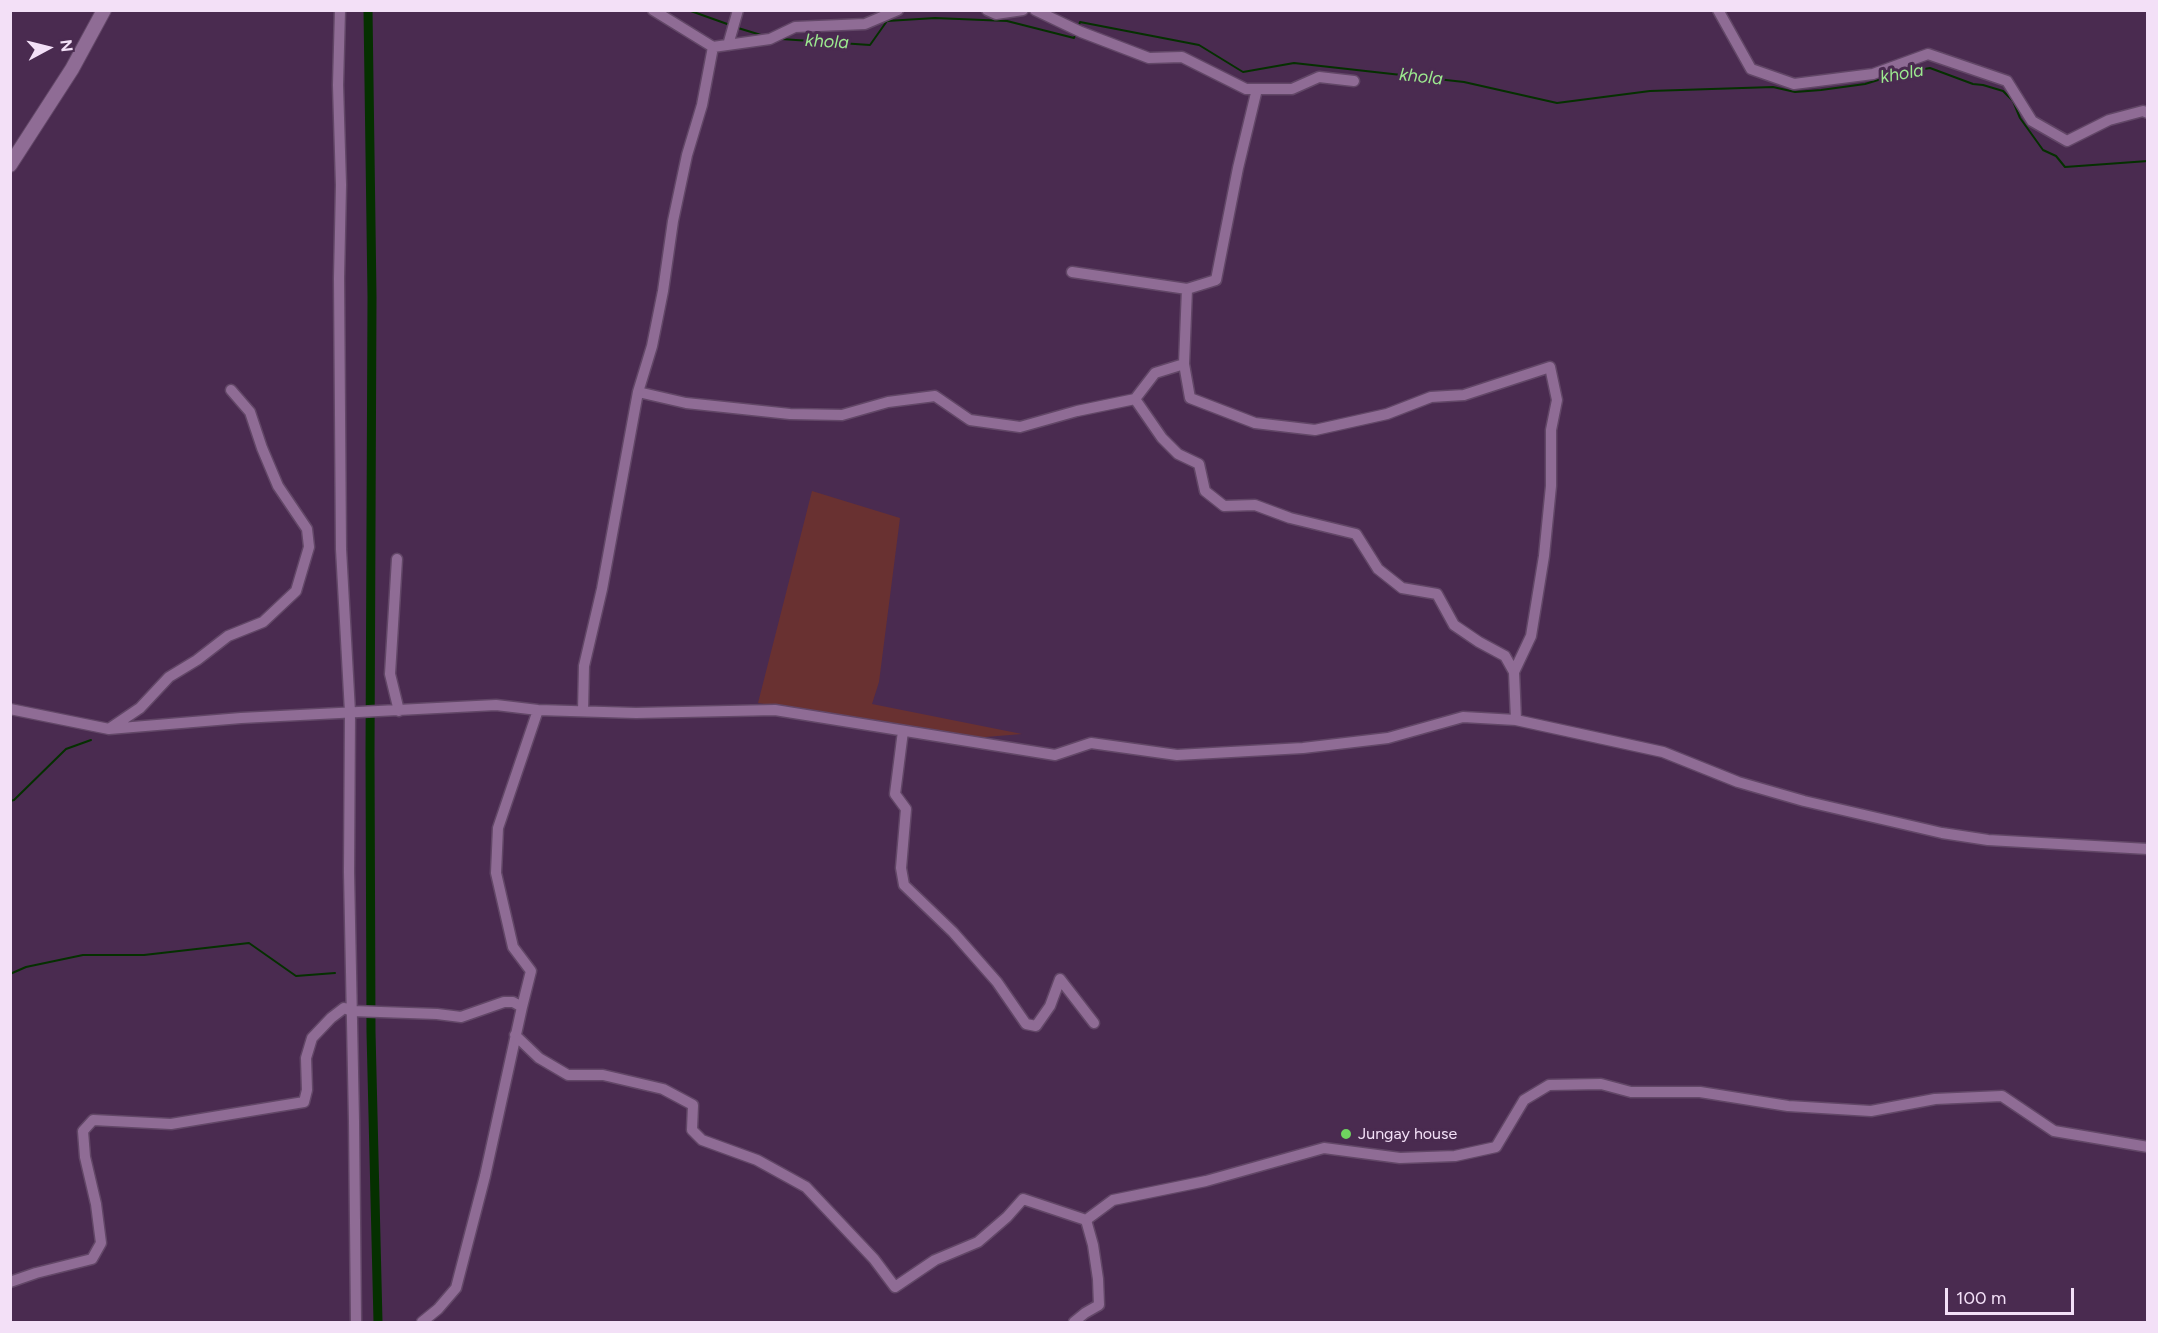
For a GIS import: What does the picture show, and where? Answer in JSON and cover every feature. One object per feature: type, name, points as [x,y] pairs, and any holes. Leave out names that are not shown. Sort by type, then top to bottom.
[{"type":"street","points":[[10,165],[72,69],[104,10]]},
{"type":"street","points":[[340,10],[338,85],[341,185],[339,278],[341,549],[350,712],[349,872],[356,1323]]},
{"type":"street","points":[[653,10],[713,47],[770,39],[795,27],[865,24],[898,10]]},
{"type":"street","points":[[728,45],[738,10]]},
{"type":"street","points":[[987,10],[996,14],[1023,10]]},
{"type":"street","points":[[1035,10],[1077,30],[1149,58],[1182,57],[1246,89],[1292,89],[1318,77],[1354,81]]},
{"type":"street","points":[[1718,10],[1751,69],[1794,84],[1873,74],[1928,54],[2007,81],[2032,122],[2067,141],[2109,120],[2143,111],[2148,113]]},
{"type":"street","points":[[583,711],[584,666],[602,589],[638,393],[663,291],[673,221],[687,155],[702,105],[713,47]]},
{"type":"street","points":[[1072,272],[1187,289],[1216,280],[1238,168],[1257,89]]},
{"type":"street","points":[[1187,289],[1185,364],[1190,398],[1255,423],[1315,430],[1387,414],[1431,397],[1464,395],[1550,367],[1557,400],[1551,430],[1551,486],[1544,556],[1531,636],[1514,672]]},
{"type":"street","points":[[638,393],[686,403],[789,414],[842,415],[888,402],[935,396],[970,420],[1020,427],[1077,411],[1135,399],[1155,373],[1185,364]]},
{"type":"street","points":[[108,729],[140,708],[169,677],[197,660],[228,636],[263,622],[296,591],[309,547],[308,529],[278,486],[250,412],[231,390]]},
{"type":"street","points":[[1135,399],[1162,438],[1178,454],[1199,464],[1205,491],[1224,506],[1255,505],[1290,518],[1356,534],[1378,570],[1402,588],[1437,594],[1454,625],[1505,656],[1514,672],[1516,720]]},
{"type":"street","points":[[397,558],[390,674],[399,711]]},
{"type":"street","points":[[10,709],[108,729],[241,718],[496,705],[538,710],[636,713],[775,710],[1055,755],[1091,743],[1177,755],[1303,748],[1388,738],[1463,717],[1516,720],[1663,752],[1749,786],[1942,833],[1988,840],[2148,849]]},
{"type":"street","points":[[422,1323],[456,1288],[488,1166],[515,1035],[531,971],[513,947],[496,873],[498,828],[538,710]]},
{"type":"street","points":[[903,731],[895,794],[906,809],[901,868],[904,885],[953,932],[997,982],[1026,1024],[1036,1026],[1050,1006],[1060,979],[1094,1023]]},
{"type":"street","points":[[10,1282],[92,1259],[101,1243],[96,1204],[85,1156],[83,1131],[93,1120],[171,1124],[304,1102],[307,1090],[306,1058],[312,1038],[344,1008],[351,1011],[461,1017],[504,1002],[513,1002],[522,1007]]},
{"type":"street","points":[[515,1035],[539,1058],[568,1075],[603,1075],[663,1089],[693,1105],[692,1130],[702,1140],[757,1160],[806,1188],[874,1259],[895,1287],[934,1260],[978,1242],[1007,1217],[1023,1199],[1086,1220]]},
{"type":"street","points":[[1086,1220],[1113,1200],[1206,1181],[1324,1148],[1400,1158],[1455,1156],[1496,1147],[1524,1100],[1549,1085],[1601,1084],[1631,1092],[1700,1092],[1788,1106],[1871,1111],[1935,1099],[2002,1096],[2054,1131],[2148,1147]]},
{"type":"street","points":[[1074,1323],[1098,1305],[1098,1279],[1093,1245],[1086,1220]]},
{"type":"shaded area","points":[[812,491],[900,518],[879,682],[872,704],[1022,734],[973,738],[758,703]]},
{"type":"waterway","points":[[368,10],[372,297],[371,1032],[378,1322]]},
{"type":"waterway","name":"khola","points":[[688,10],[730,25]]},
{"type":"waterway","name":"khola","points":[[781,39],[870,45],[887,21],[935,18],[1007,21],[1074,38],[1076,33]]},
{"type":"waterway","name":"khola","points":[[1078,28],[1080,22],[1199,45],[1243,72],[1294,63],[1464,82],[1557,103],[1650,91],[1773,87],[1795,92],[1821,90],[1865,84],[1901,73],[1930,68],[1973,84],[2003,91],[2013,101],[2020,118],[2043,150],[2056,156],[2065,167],[2148,161]]},
{"type":"waterway","name":"khola","points":[[738,28],[761,35]]},
{"type":"waterway","points":[[10,801],[14,800],[66,749],[91,740]]},
{"type":"waterway","points":[[10,974],[26,967],[83,955],[144,955],[249,943],[296,976],[335,973]]},
{"type":"place","name":"Jungay house","points":[[1346,1134]]}]
